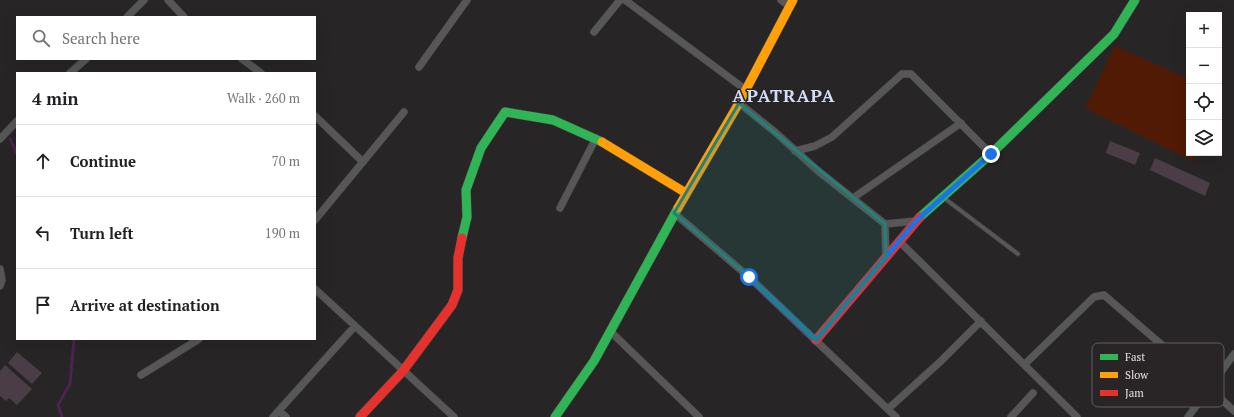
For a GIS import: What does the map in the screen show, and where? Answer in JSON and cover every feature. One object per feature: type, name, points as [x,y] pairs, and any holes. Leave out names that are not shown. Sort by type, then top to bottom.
[{"type":"street","points":[[129,16],[144,0]]},
{"type":"street","points":[[168,0],[183,16]]},
{"type":"street","points":[[419,66],[467,0]]},
{"type":"street","points":[[594,32],[620,0]]},
{"type":"street","points":[[625,0],[746,90]]},
{"type":"street","points":[[816,340],[900,242],[916,221],[944,198],[991,154],[1114,34],[1135,0]]},
{"type":"street","points":[[554,417],[594,360],[610,332],[674,214],[739,103],[788,2]]},
{"type":"street","points":[[71,72],[85,60]]},
{"type":"street","points":[[243,60],[260,72]]},
{"type":"street","points":[[79,65],[82,72]]},
{"type":"street","points":[[795,151],[815,146],[832,137],[902,74],[911,74],[991,154]]},
{"type":"street","points":[[739,103],[776,132],[795,151],[885,224],[916,221]]},
{"type":"street","points":[[360,417],[403,371],[452,305],[458,290],[458,258],[467,217],[466,190],[481,148],[503,114],[507,111],[553,120],[596,138],[686,193]]},
{"type":"street","points":[[316,219],[404,112]]},
{"type":"street","points":[[316,117],[363,162]]},
{"type":"street","points":[[0,139],[16,122]]},
{"type":"street","points":[[853,198],[961,123]]},
{"type":"street","points":[[560,208],[596,138]]},
{"type":"street","points":[[674,214],[749,277],[896,417]]},
{"type":"street","points":[[885,224],[886,257]]},
{"type":"street","points":[[900,242],[1077,417]]},
{"type":"street","points":[[0,269],[2,280],[0,286]]},
{"type":"street","points":[[316,289],[454,417]]},
{"type":"street","points":[[1025,364],[1094,297],[1104,295],[1158,343]]},
{"type":"street","points":[[888,409],[941,361],[981,321]]},
{"type":"street","points":[[273,417],[355,326]]},
{"type":"street","points":[[610,332],[699,417]]},
{"type":"street","points":[[142,374],[197,340]]},
{"type":"street","points":[[1224,368],[1234,354]]},
{"type":"street","points":[[1011,417],[1033,393]]},
{"type":"street","points":[[1224,402],[1234,411]]},
{"type":"street","points":[[1188,417],[1195,407]]},
{"type":"street","points":[[279,410],[286,417]]},
{"type":"lane","points":[[944,198],[1018,254]]},
{"type":"highlighted area","points":[[739,103],[885,224],[886,257],[816,340],[749,277],[674,213]]},
{"type":"shaded area","points":[[1115,46],[1186,78],[1186,156],[1194,156],[1193,161],[1085,108]]},
{"type":"building","points":[[1110,141],[1140,153],[1135,165],[1106,153]]},
{"type":"building","points":[[1155,158],[1210,183],[1205,196],[1150,170]]},
{"type":"building","points":[[17,352],[42,373],[32,384],[8,363]]},
{"type":"building","points":[[5,365],[32,389],[17,405],[9,398],[6,401],[0,396],[0,371]]},
{"type":"waterway","points":[[10,139],[16,152]]},
{"type":"waterway","points":[[62,417],[58,405],[70,384],[74,340]]},
{"type":"traffic: fast","points":[[920,217],[991,154],[1114,34],[1135,0]]},
{"type":"traffic: fast","points":[[462,238],[467,217],[466,190],[481,148],[505,112],[553,120],[602,142]]},
{"type":"traffic: fast","points":[[555,417],[594,361],[678,208]]},
{"type":"traffic: slow","points":[[678,208],[739,103],[793,0]]},
{"type":"traffic: slow","points":[[602,142],[686,193]]},
{"type":"traffic: jam","points":[[816,340],[920,217]]},
{"type":"traffic: jam","points":[[360,417],[403,371],[452,305],[458,290],[458,258],[462,238]]},
{"type":"district","name":"APATRAPA","points":[[784,96]]},
{"type":"route","points":[[749,277],[816,340],[900,242],[916,221],[946,196],[991,154]]}]
